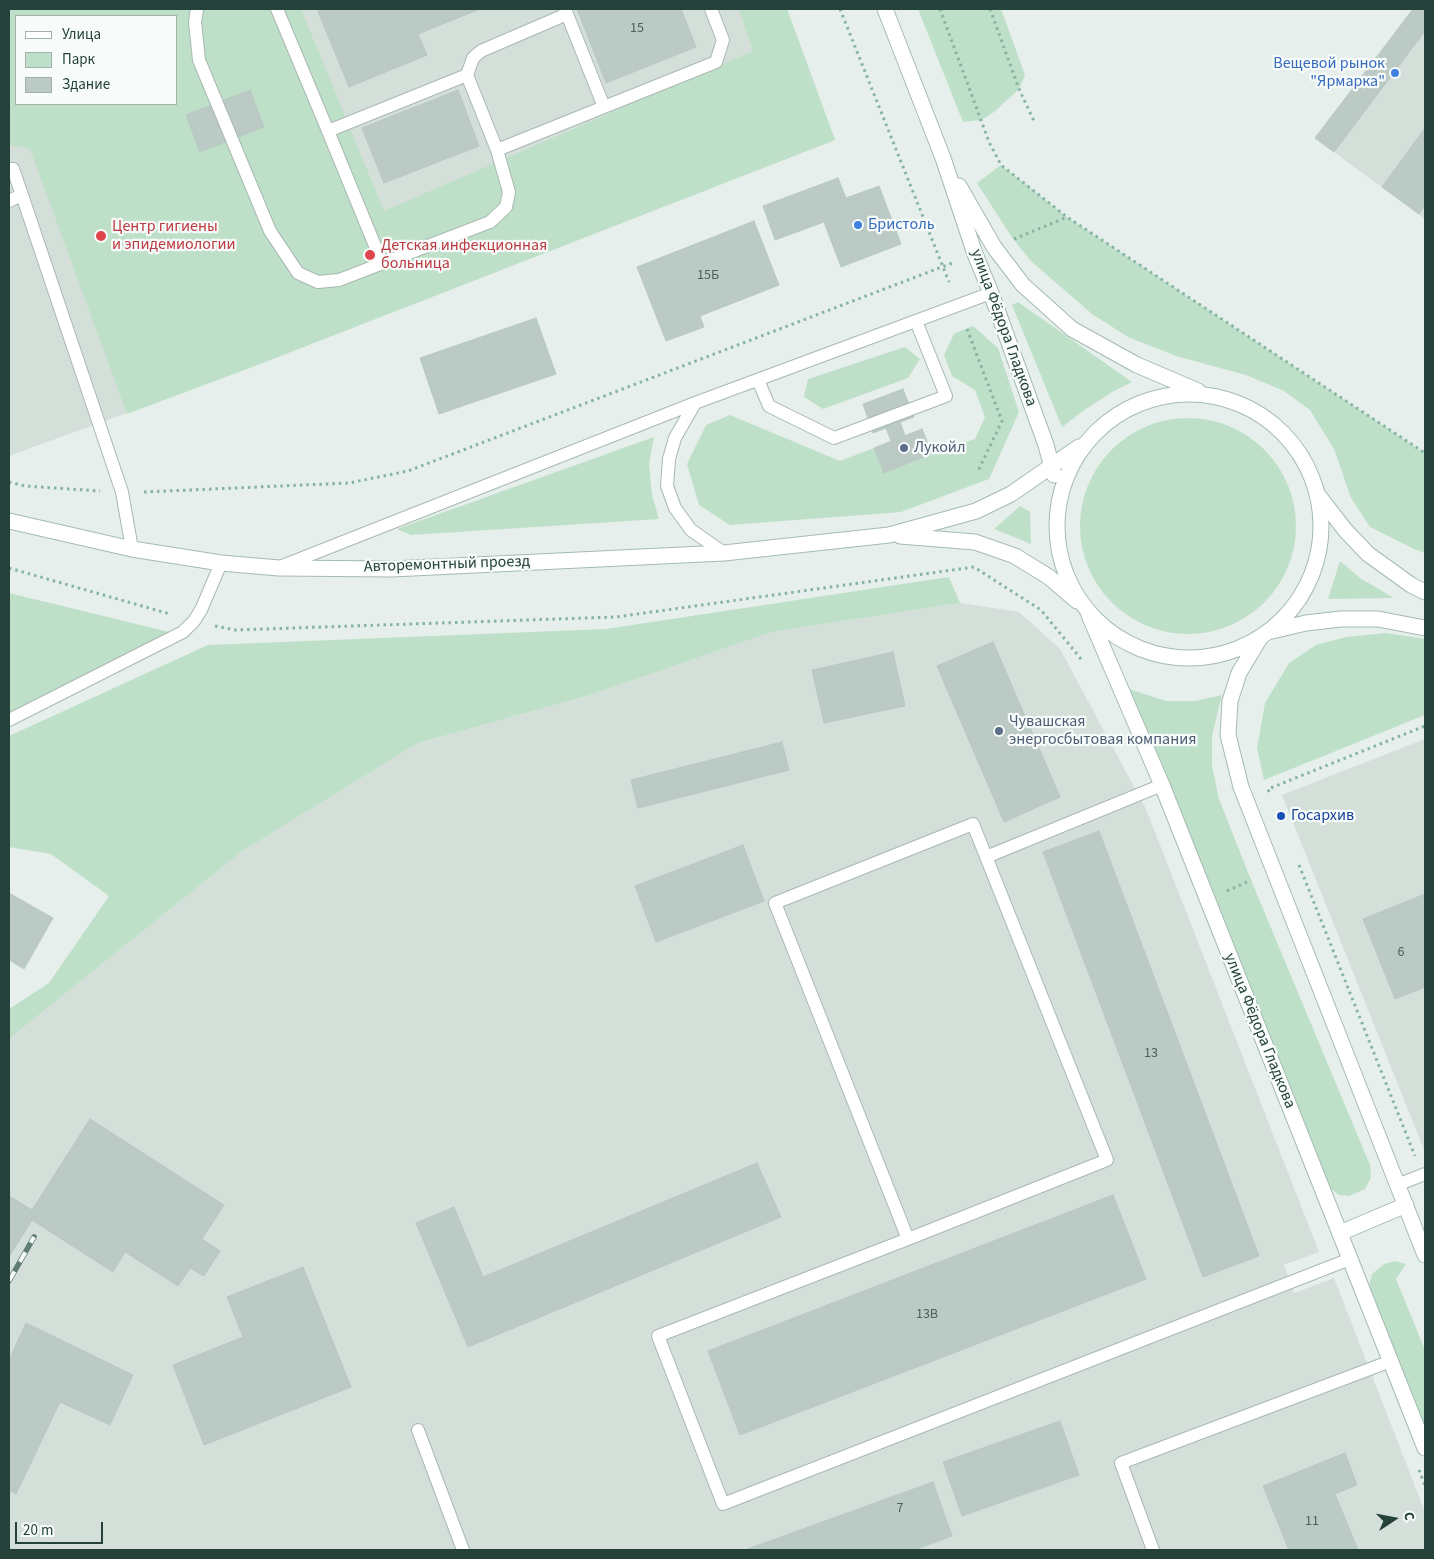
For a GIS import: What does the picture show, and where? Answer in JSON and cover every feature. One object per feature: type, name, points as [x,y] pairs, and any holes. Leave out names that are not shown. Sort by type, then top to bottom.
[{"type":"main road","name":"улица Фёдора Гладкова","points":[[885,9],[943,158],[975,254],[1046,445],[1061,498],[1059,524],[1063,554],[1070,581],[1086,610],[1162,785],[1425,1448]]},
{"type":"main road","name":"улица Фёдора Гладкова","points":[[943,158],[994,246],[1023,285],[1037,298],[1072,329],[1137,365],[1205,394]]},
{"type":"main road","points":[[1061,498],[1067,470],[1079,447],[1096,429],[1120,412],[1148,399],[1178,394],[1205,394],[1232,399],[1253,409],[1274,424],[1292,443],[1307,467],[1317,494],[1321,528],[1318,559],[1307,588],[1291,612],[1265,635],[1239,673],[1230,701],[1228,735],[1241,787],[1425,1255]]},
{"type":"main road","name":"Авторемонтный проезд","points":[[9,521],[132,549],[220,563],[279,568],[392,569],[724,554],[889,534],[976,511],[1011,494],[1079,447]]},
{"type":"main road","points":[[1317,494],[1346,531],[1368,554],[1411,585],[1425,592]]},
{"type":"main road","name":"Авторемонтный проезд","points":[[889,534],[975,542],[1015,556],[1049,577],[1086,610],[1109,634],[1130,647],[1155,656],[1178,660],[1203,659],[1230,652],[1265,635]]},
{"type":"main road","points":[[1265,635],[1306,623],[1341,619],[1378,619],[1425,628]]},
{"type":"main road","points":[[1340,1233],[1406,1206]]},
{"type":"lane","points":[[197,9],[195,22],[199,60],[270,231],[298,273],[318,282],[339,280],[490,222],[506,207],[509,192],[497,150],[467,75],[473,58],[481,51],[566,12],[604,107]]},
{"type":"lane","points":[[277,9],[382,263]]},
{"type":"lane","points":[[497,150],[716,62],[723,40],[711,9]]},
{"type":"lane","points":[[328,131],[467,75]]},
{"type":"lane","points":[[9,168],[13,169],[122,492],[132,549]]},
{"type":"lane","points":[[9,201],[22,196]]},
{"type":"lane","points":[[279,568],[695,403],[991,293]]},
{"type":"lane","points":[[758,380],[769,406],[834,438],[844,435],[946,396],[916,321]]},
{"type":"lane","points":[[695,403],[675,438],[669,459],[667,486],[675,508],[691,530],[724,554]]},
{"type":"lane","points":[[9,720],[183,632],[201,610],[220,563]]},
{"type":"lane","points":[[986,857],[1162,785]]},
{"type":"lane","points":[[908,1239],[775,903],[973,824],[1106,1160],[908,1239],[658,1336],[722,1504],[1350,1259]]},
{"type":"lane","points":[[1397,1185],[1424,1175]]},
{"type":"lane","points":[[1153,1550],[1121,1463],[1391,1361]]},
{"type":"lane","points":[[418,1430],[462,1550]]},
{"type":"path","points":[[840,9],[948,282]]},
{"type":"path","points":[[940,9],[989,142],[1000,165],[1067,217],[1425,453]]},
{"type":"path","points":[[990,9],[1019,89],[1034,121]]},
{"type":"path","points":[[1013,239],[1067,217]]},
{"type":"path","points":[[9,482],[25,486],[122,492],[349,483],[408,471],[959,261]]},
{"type":"path","points":[[967,329],[1002,421],[978,471]]},
{"type":"path","points":[[9,568],[235,630],[616,617],[974,568]]},
{"type":"path","points":[[1272,798],[1268,789],[1425,726]]},
{"type":"path","points":[[1297,860],[1424,1175]]},
{"type":"path","points":[[1224,892],[1251,880]]},
{"type":"shaded area","name":"Детская инфекционная больница","points":[[9,9],[787,9],[835,140],[247,369],[9,456]]},
{"type":"shaded area","name":"Вещевой рынок \"Ярмарка\"","points":[[1413,9],[1425,9],[1425,219],[1315,138]]},
{"type":"shaded area","points":[[960,603],[1019,612],[1060,649],[1146,809],[1319,1252],[1284,1265],[1294,1293],[1334,1278],[1425,1512],[1425,1550],[9,1550],[9,1039],[241,852],[418,743],[587,696],[772,632]]},
{"type":"shaded area","points":[[1425,739],[1425,1152],[1282,795]]},
{"type":"green space","name":"Детская инфекционная больница","points":[[9,9],[301,9],[384,211],[753,51],[739,9],[787,9],[835,140],[127,414],[30,149],[9,145]]},
{"type":"green space","points":[[918,9],[1001,9],[1025,75],[1019,89],[994,112],[981,120],[963,122]]},
{"type":"green space","points":[[1001,165],[1067,217],[1425,453],[1425,553],[1370,527],[1351,498],[1334,449],[1310,410],[1284,391],[1246,375],[1176,356],[1128,337],[1092,314],[1031,261],[1013,239],[977,183]]},
{"type":"green space","points":[[1018,302],[1132,382],[1112,392],[1062,427],[1012,305]]},
{"type":"green space","points":[[973,326],[998,348],[1019,412],[989,479],[901,512],[730,525],[699,505],[687,464],[706,425],[730,415],[840,461],[874,448],[884,473],[975,439],[985,417],[975,390],[952,376],[944,355],[954,334]]},
{"type":"green space","points":[[905,347],[920,359],[908,378],[823,409],[804,397],[808,379]]},
{"type":"green space","points":[[1199,418],[1229,426],[1239,431],[1257,442],[1272,457],[1288,485],[1296,515],[1296,537],[1288,567],[1272,595],[1257,610],[1229,626],[1209,632],[1177,634],[1147,626],[1137,621],[1119,610],[1104,595],[1088,567],[1082,547],[1080,515],[1088,485],[1093,475],[1104,457],[1119,442],[1147,426],[1167,420]]},
{"type":"green space","points":[[654,437],[649,464],[652,495],[659,519],[411,535],[397,529]]},
{"type":"green space","points":[[1020,506],[1030,512],[1031,544],[994,529]]},
{"type":"green space","points":[[1340,561],[1360,578],[1394,598],[1328,599]]},
{"type":"green space","points":[[949,577],[960,603],[772,632],[587,696],[418,743],[241,852],[9,1039],[9,1009],[49,983],[109,896],[51,854],[9,847],[9,736],[208,645],[606,629]]},
{"type":"green space","points":[[9,593],[169,632],[9,713]]},
{"type":"green space","points":[[1386,633],[1425,639],[1425,715],[1264,780],[1257,748],[1265,703],[1289,663],[1316,645],[1346,637]]},
{"type":"green space","points":[[1129,689],[1166,701],[1195,701],[1222,695],[1212,736],[1212,766],[1219,799],[1370,1165],[1371,1178],[1365,1189],[1349,1196],[1339,1195],[1330,1188],[1215,896]]},
{"type":"green space","points":[[1395,1261],[1406,1264],[1396,1279],[1425,1350],[1425,1429],[1369,1287],[1372,1274],[1384,1264]]},
{"type":"building","points":[[317,9],[480,9],[418,34],[427,55],[349,87]]},
{"type":"building","points":[[577,9],[681,9],[696,47],[606,83]]},
{"type":"building","points":[[1413,9],[1425,9],[1425,31],[1334,152],[1315,138]]},
{"type":"building","points":[[250,90],[264,127],[200,152],[186,115]]},
{"type":"building","points":[[458,90],[479,146],[384,183],[362,128]]},
{"type":"building","points":[[1425,128],[1425,205],[1419,214],[1382,187]]},
{"type":"building","points":[[838,178],[846,198],[879,186],[901,244],[841,267],[824,222],[775,240],[763,206]]},
{"type":"building","points":[[754,221],[779,285],[700,316],[704,327],[666,341],[637,267]]},
{"type":"building","points":[[536,318],[556,374],[439,414],[420,358]]},
{"type":"building","points":[[903,389],[914,417],[900,422],[905,436],[891,441],[886,428],[873,433],[863,404]]},
{"type":"building","points":[[922,429],[932,454],[884,473],[874,448]]},
{"type":"building","name":"Чувашская энергосбытовая компания","points":[[993,642],[1060,797],[1004,822],[937,666]]},
{"type":"building","points":[[893,652],[905,706],[824,723],[812,670]]},
{"type":"building","points":[[782,742],[789,770],[638,808],[631,780]]},
{"type":"building","points":[[1099,831],[1259,1256],[1203,1277],[1043,852]]},
{"type":"building","points":[[743,845],[764,901],[656,942],[635,886]]},
{"type":"building","points":[[9,893],[53,918],[24,969],[9,960]]},
{"type":"building","points":[[1425,894],[1425,987],[1395,999],[1363,919]]},
{"type":"building","points":[[90,1119],[224,1205],[202,1239],[220,1251],[204,1276],[190,1268],[178,1286],[125,1252],[113,1272],[32,1220],[9,1257],[9,1196],[32,1210]]},
{"type":"building","points":[[757,1163],[781,1217],[468,1347],[416,1223],[454,1207],[483,1277]]},
{"type":"building","points":[[1113,1195],[1146,1279],[740,1435],[708,1351]]},
{"type":"building","points":[[303,1267],[351,1387],[204,1445],[173,1365],[243,1337],[227,1297]]},
{"type":"building","points":[[26,1323],[133,1375],[110,1425],[60,1402],[16,1494],[9,1490],[9,1360]]},
{"type":"building","points":[[1060,1421],[1079,1475],[962,1516],[943,1462]]},
{"type":"building","points":[[1345,1453],[1357,1485],[1335,1494],[1358,1550],[1289,1550],[1263,1486]]},
{"type":"building","points":[[933,1482],[952,1536],[913,1550],[745,1550]]},
{"type":"railway","points":[[9,1281],[34,1237]]},
{"type":"place","name":"Вещевой рынок \"Ярмарка\"","points":[[1395,73]]},
{"type":"place","name":"Бристоль","points":[[858,225]]},
{"type":"place","name":"Центр гигиены и эпидемиологии","points":[[101,236]]},
{"type":"place","name":"Детская инфекционная больница","points":[[370,255]]},
{"type":"place","name":"Лукойл","points":[[904,448]]},
{"type":"place","name":"Чувашская энергосбытовая компания","points":[[999,731]]},
{"type":"place","name":"Госархив","points":[[1281,816]]}]
